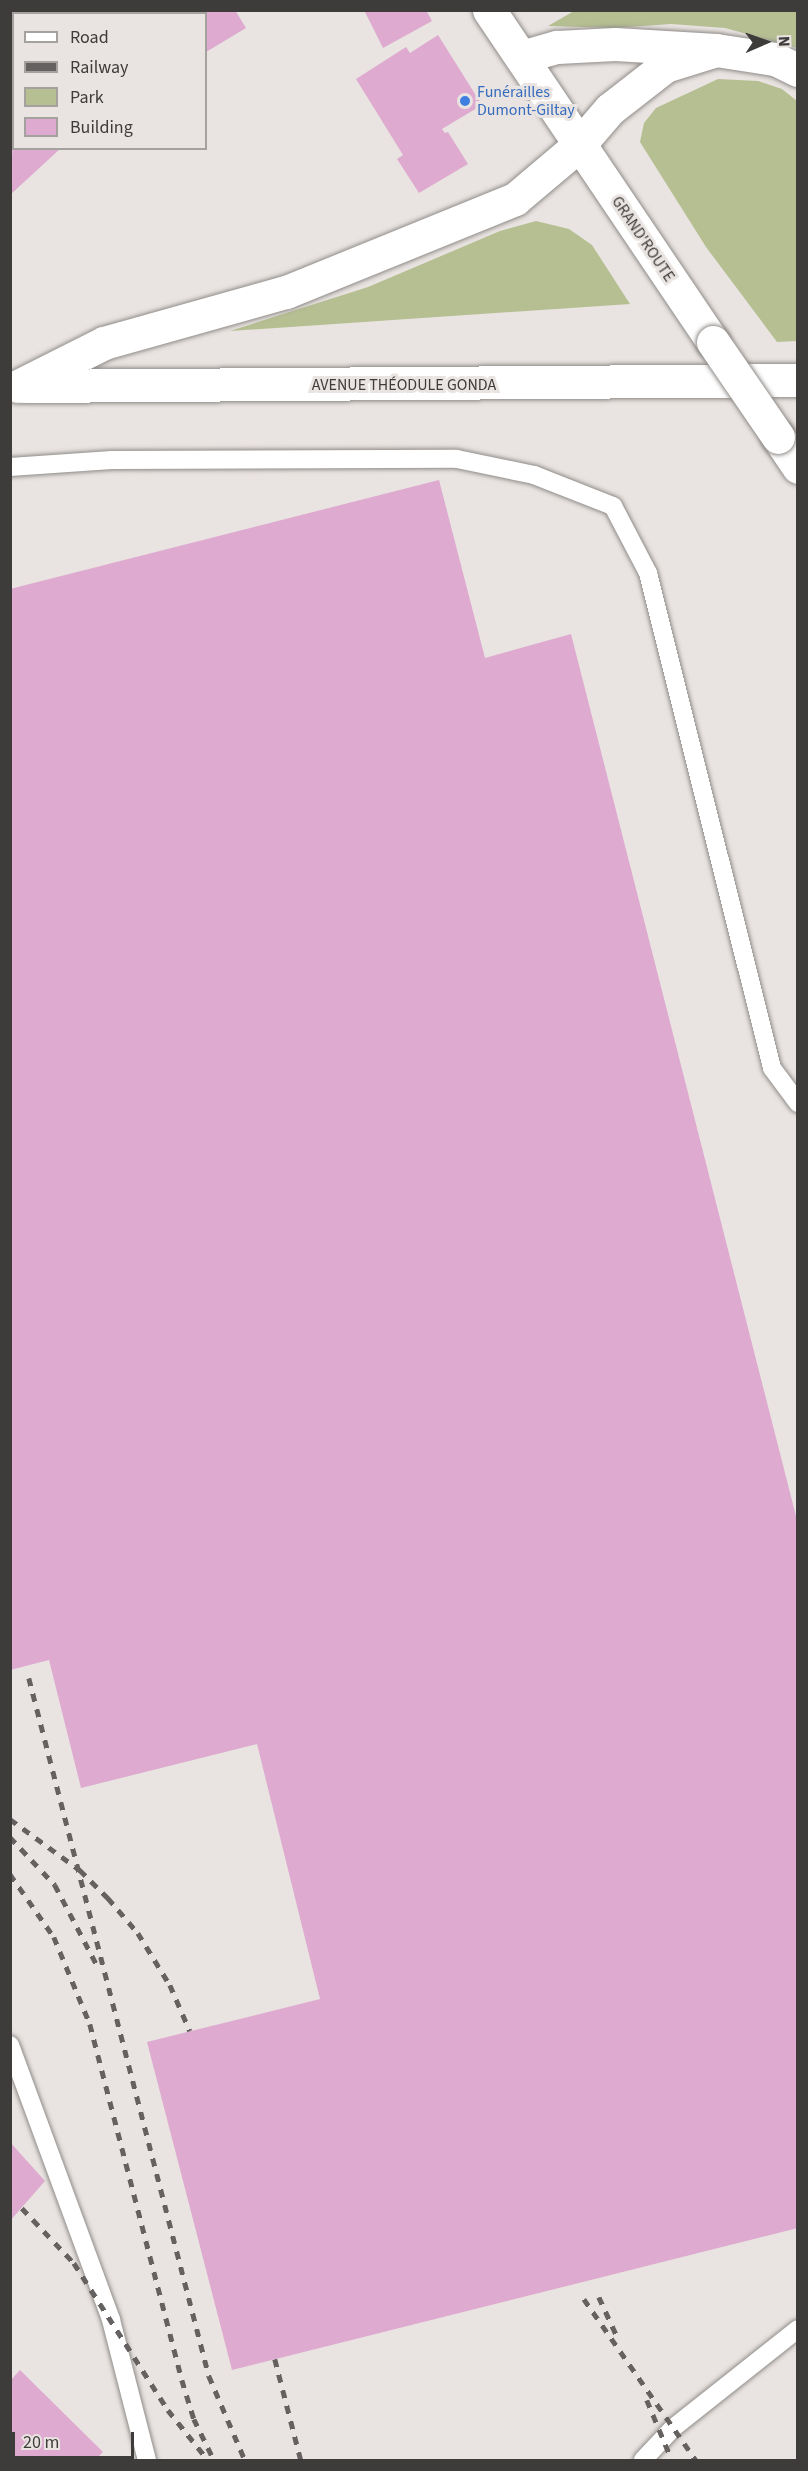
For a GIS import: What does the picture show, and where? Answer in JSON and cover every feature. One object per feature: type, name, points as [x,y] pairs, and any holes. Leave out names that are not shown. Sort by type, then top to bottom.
[{"type":"main road","name":"GRAND'ROUTE","points":[[489,10],[798,466]]},
{"type":"main road","points":[[521,57],[577,45],[716,50],[775,59],[798,70]]},
{"type":"main road","points":[[14,387],[104,343],[286,292],[460,223],[514,199],[579,145],[610,109],[665,66],[716,50]]},
{"type":"main road","name":"AVENUE THÉODULE GONDA","points":[[14,387],[798,380]]},
{"type":"lane","points":[[10,467],[112,460],[457,459],[534,475],[613,506],[648,573],[772,1068],[798,1103]]},
{"type":"lane","points":[[10,2045],[111,2320],[147,2460]]},
{"type":"lane","points":[[643,2460],[673,2428],[798,2329]]},
{"type":"green space","points":[[574,11],[797,11],[797,48],[725,28],[671,24],[615,28],[548,26]]},
{"type":"green space","points":[[718,79],[758,81],[782,89],[797,101],[797,341],[777,342],[706,247],[640,142],[644,123],[656,108]]},
{"type":"green space","points":[[536,221],[569,229],[592,245],[630,304],[230,331],[368,287],[500,231]]},
{"type":"building","points":[[10,10],[25,10],[12,12],[10,24]]},
{"type":"building","points":[[135,10],[235,10],[246,28],[207,51],[207,12],[133,12]]},
{"type":"building","points":[[364,10],[426,10],[432,21],[383,48]]},
{"type":"building","points":[[438,35],[482,105],[442,129],[445,133],[448,132],[468,164],[419,193],[397,159],[403,155],[356,79],[406,47],[410,53]]},
{"type":"building","points":[[12,150],[59,150],[10,195]]},
{"type":"building","points":[[439,480],[485,658],[571,634],[798,1524],[798,2228],[232,2370],[147,2042],[320,1999],[257,1744],[81,1788],[49,1660],[10,1670],[10,589]]},
{"type":"building","points":[[10,2142],[45,2181],[10,2221]]},
{"type":"building","points":[[20,2370],[103,2452],[95,2460],[10,2460],[10,2381]]},
{"type":"railway","points":[[29,1678],[209,2376],[245,2460]]},
{"type":"railway","points":[[10,1819],[80,1870],[138,1933],[170,1985],[190,2031]]},
{"type":"railway","points":[[10,1837],[55,1885],[97,1965]]},
{"type":"railway","points":[[10,1874],[54,1937],[90,2024],[182,2380],[194,2419],[214,2460]]},
{"type":"railway","points":[[22,2208],[74,2263],[168,2410],[208,2460]]},
{"type":"railway","points":[[599,2297],[616,2334]]},
{"type":"railway","points":[[584,2299],[696,2460]]},
{"type":"railway","points":[[275,2359],[301,2460]]},
{"type":"railway","points":[[647,2400],[672,2460]]},
{"type":"place","name":"Funérailles Dumont-Giltay","points":[[465,101]]}]
